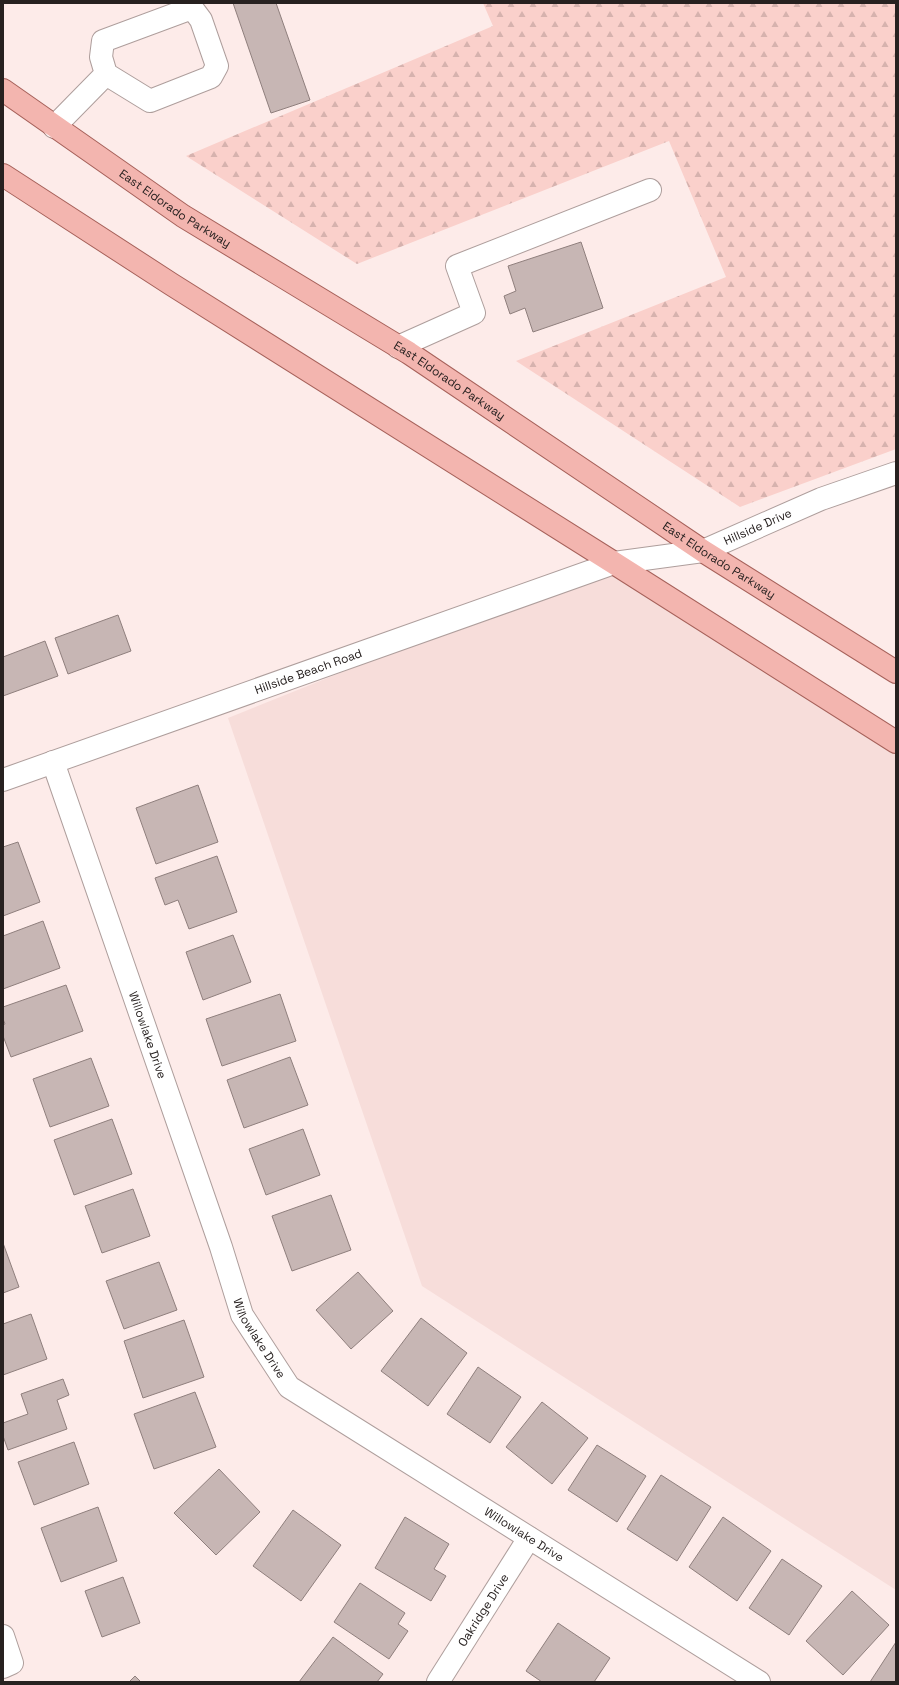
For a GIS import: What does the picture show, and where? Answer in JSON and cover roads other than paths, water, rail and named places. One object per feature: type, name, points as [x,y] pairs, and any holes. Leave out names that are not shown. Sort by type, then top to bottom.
[{"type":"main road","name":"East Eldorado Parkway","points":[[3,90],[183,216],[398,347],[703,551],[896,672]]},
{"type":"main road","points":[[3,175],[171,284],[896,742]]},
{"type":"street","points":[[192,8],[201,20],[217,66],[211,77],[150,101],[106,74],[101,57],[103,41],[192,8]]},
{"type":"street","points":[[54,127],[106,74]]},
{"type":"street","points":[[398,347],[474,313],[457,266],[650,190]]},
{"type":"street","name":"Hillside Drive","points":[[614,563],[703,551],[821,499],[896,473]]},
{"type":"street","name":"Hillside Beach Road","points":[[3,780],[614,563]]},
{"type":"street","name":"Willowlake Drive","points":[[53,762],[221,1247],[242,1315],[289,1387],[759,1682]]},
{"type":"street","name":"Oakridge Drive","points":[[438,1682],[529,1538]]},
{"type":"street","points":[[3,1636],[8,1665]]}]
